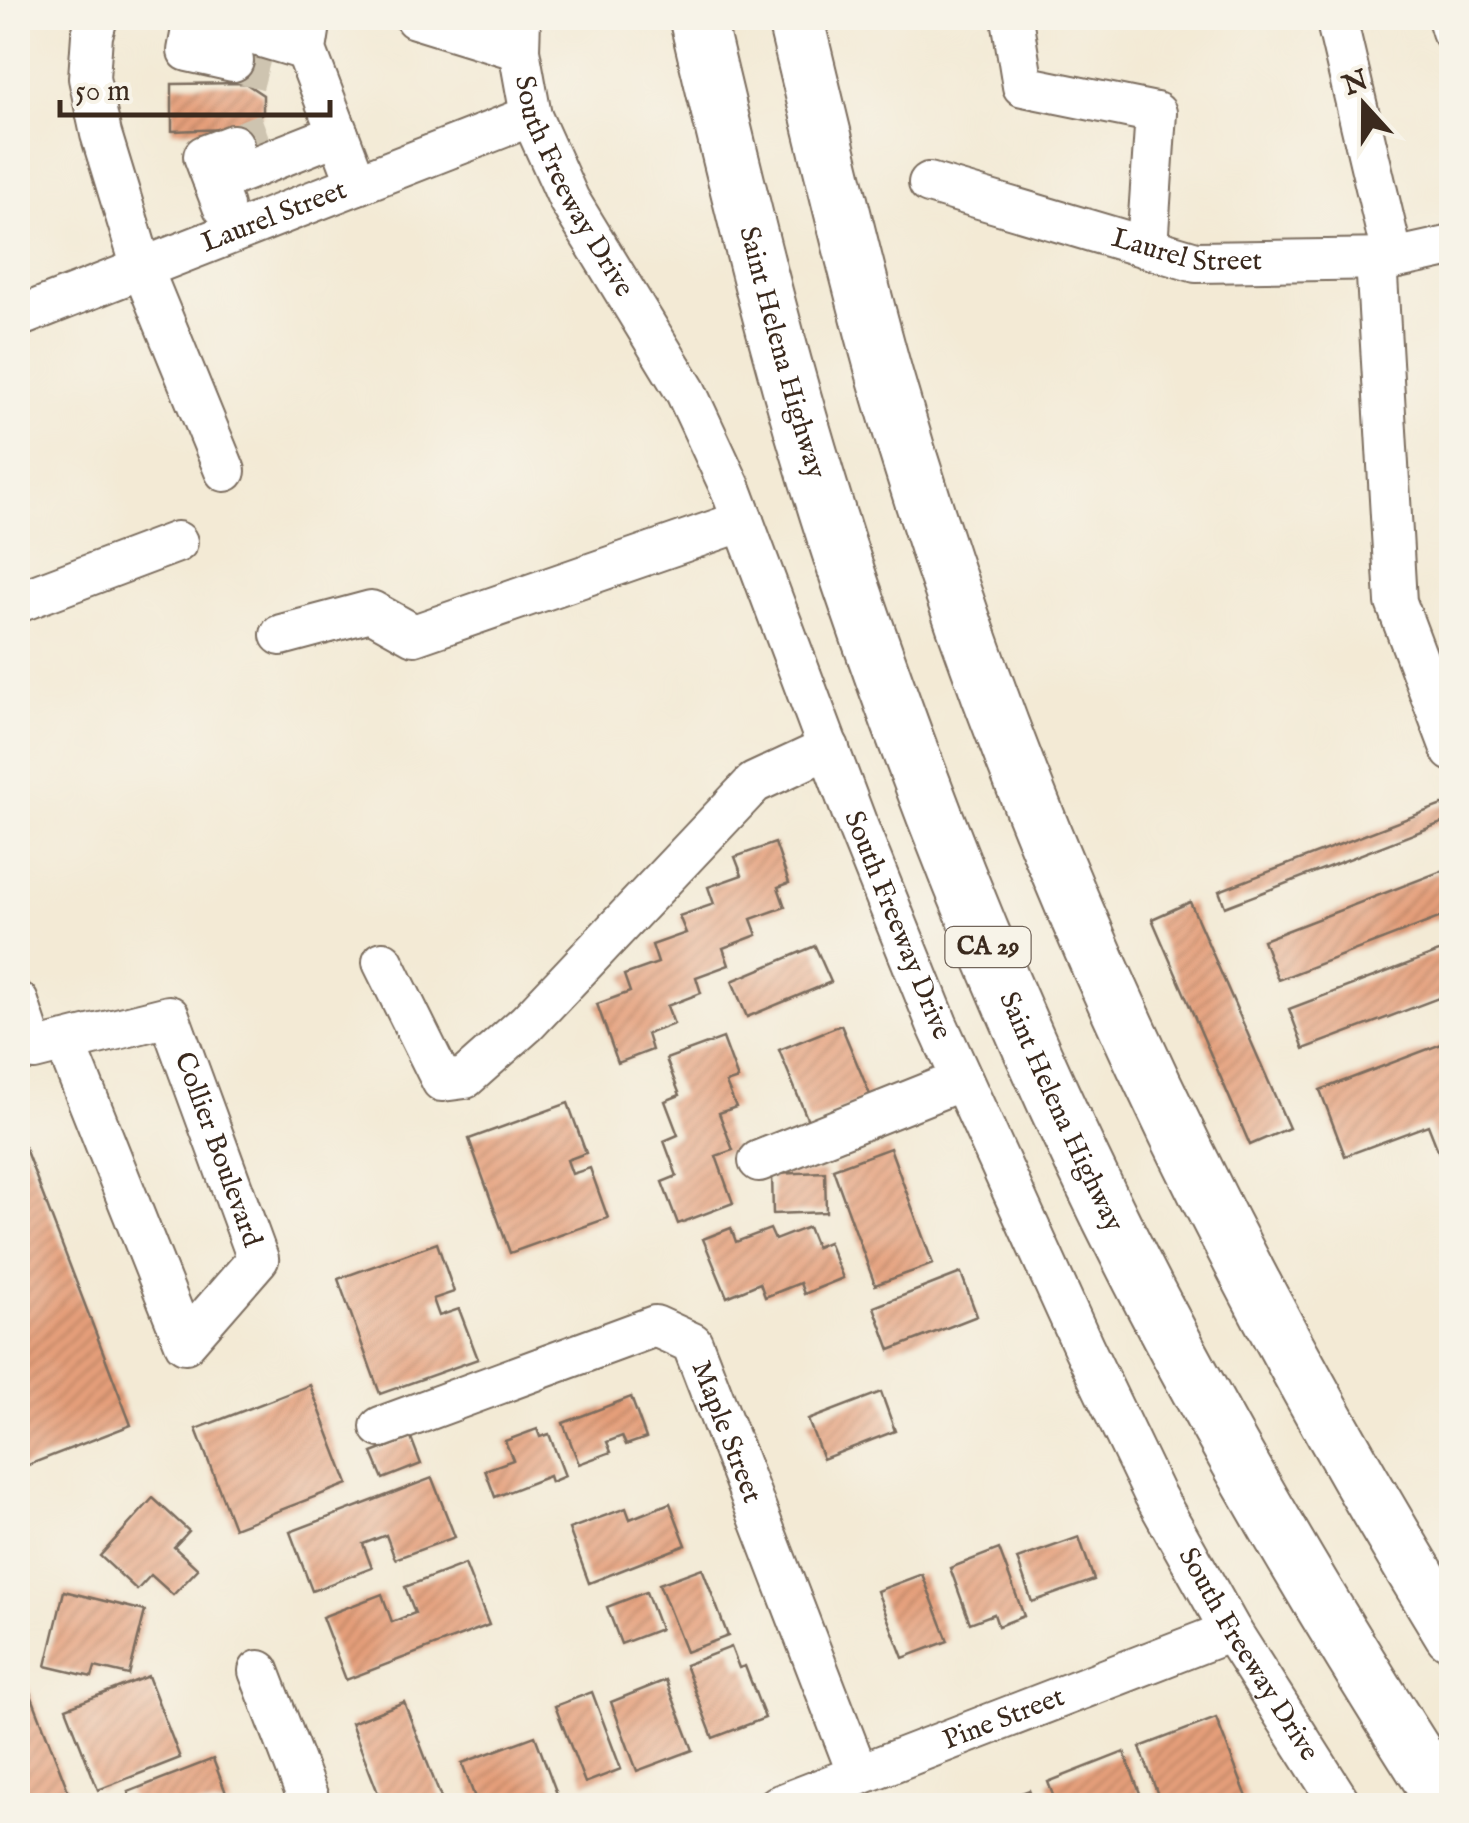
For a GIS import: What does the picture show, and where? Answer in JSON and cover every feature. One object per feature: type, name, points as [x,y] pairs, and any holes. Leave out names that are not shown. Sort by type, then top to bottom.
[{"type":"highway","name":"Saint Helena Highway","points":[[698,18],[760,278],[838,543],[901,728],[980,930],[1084,1164],[1153,1304],[1302,1572],[1448,1806]]},
{"type":"highway","points":[[795,18],[886,378],[977,658],[1039,824],[1116,1006],[1235,1254],[1361,1484],[1452,1633]]},
{"type":"street","points":[[98,18],[92,35],[89,78],[101,134],[142,268],[225,471]]},
{"type":"street","points":[[196,18],[310,44],[250,66],[188,51],[196,18]]},
{"type":"street","points":[[415,18],[520,34]]},
{"type":"street","points":[[1012,18],[1023,86],[1156,113],[1147,248]]},
{"type":"street","points":[[1336,18],[1385,259],[1396,602],[1452,751]]},
{"type":"street","points":[[1448,18],[1452,30]]},
{"type":"street","name":"South Freeway Drive","points":[[520,34],[531,116],[568,200],[686,392],[744,521],[930,1006],[1154,1494],[1230,1631],[1342,1806]]},
{"type":"street","points":[[310,44],[356,184]]},
{"type":"street","name":"Laurel Street","points":[[18,316],[531,116]]},
{"type":"street","points":[[233,233],[204,156],[250,139],[334,122]]},
{"type":"street","points":[[214,183],[334,122]]},
{"type":"street","name":"Laurel Street","points":[[929,183],[1196,262],[1385,259],[1452,246]]},
{"type":"street","points":[[281,634],[371,611],[414,635],[744,521]]},
{"type":"street","points":[[18,602],[177,542]]},
{"type":"street","points":[[383,962],[442,1080],[465,1078],[527,1024],[754,782],[829,748]]},
{"type":"street","name":"Collier Boulevard","points":[[18,1002],[34,1050],[65,1042],[169,1016],[258,1260],[184,1343],[65,1042]]},
{"type":"street","points":[[759,1161],[962,1080]]},
{"type":"street","name":"Maple Street","points":[[382,1426],[656,1326],[692,1343],[858,1774]]},
{"type":"street","name":"Pine Street","points":[[778,1806],[1230,1631]]},
{"type":"street","points":[[259,1672],[311,1806]]},
{"type":"building","points":[[245,83],[263,95],[263,112],[255,119],[227,129],[172,131],[172,84]]},
{"type":"building","points":[[1452,801],[1452,819],[1225,907],[1219,891]]},
{"type":"building","points":[[775,843],[789,883],[778,887],[785,907],[751,919],[757,935],[723,948],[729,965],[696,977],[701,993],[667,1006],[674,1024],[647,1034],[652,1050],[618,1063],[597,1004],[630,992],[624,975],[658,963],[652,945],[686,933],[679,916],[714,904],[708,887],[742,875],[735,857]]},
{"type":"building","points":[[1452,867],[1452,913],[1278,980],[1263,940]]},
{"type":"building","points":[[1190,902],[1289,1128],[1250,1145],[1152,919]]},
{"type":"building","points":[[815,946],[831,982],[747,1017],[732,981]]},
{"type":"building","points":[[1452,947],[1452,993],[1304,1049],[1289,1009]]},
{"type":"building","points":[[841,1025],[871,1097],[809,1123],[779,1050]]},
{"type":"building","points":[[723,1038],[738,1079],[726,1083],[736,1107],[719,1113],[733,1150],[716,1156],[733,1203],[678,1224],[662,1182],[677,1176],[664,1141],[678,1135],[665,1101],[680,1095],[666,1059]]},
{"type":"building","points":[[1452,1040],[1452,1186],[1428,1125],[1345,1156],[1320,1090]]},
{"type":"building","points":[[568,1103],[586,1153],[567,1160],[572,1174],[590,1168],[608,1218],[510,1253],[469,1139]]},
{"type":"building","points":[[18,1130],[131,1425],[18,1469]]},
{"type":"building","points":[[890,1148],[933,1264],[875,1285],[833,1169]]},
{"type":"building","points":[[825,1172],[826,1212],[773,1214],[772,1174]]},
{"type":"building","points":[[808,1227],[816,1247],[828,1242],[843,1278],[804,1294],[800,1283],[765,1297],[760,1283],[727,1297],[703,1239],[731,1228],[736,1242],[770,1229],[775,1240]]},
{"type":"building","points":[[437,1243],[454,1292],[433,1299],[439,1316],[459,1309],[478,1359],[380,1394],[338,1279]]},
{"type":"building","points":[[961,1273],[977,1316],[890,1350],[874,1307]]},
{"type":"building","points":[[310,1385],[348,1484],[234,1528],[196,1429]]},
{"type":"building","points":[[881,1392],[895,1431],[823,1459],[808,1420]]},
{"type":"building","points":[[631,1397],[646,1438],[626,1445],[622,1436],[607,1442],[611,1452],[579,1464],[563,1423]]},
{"type":"building","points":[[537,1429],[540,1437],[549,1434],[565,1476],[551,1482],[549,1476],[495,1497],[485,1470],[513,1460],[505,1441]]},
{"type":"building","points":[[411,1438],[421,1464],[383,1479],[372,1453]]},
{"type":"building","points":[[432,1478],[455,1537],[395,1559],[386,1535],[363,1544],[372,1568],[312,1591],[290,1532]]},
{"type":"building","points":[[153,1498],[189,1531],[174,1547],[198,1569],[173,1595],[151,1575],[137,1590],[100,1556]]},
{"type":"building","points":[[670,1503],[686,1545],[589,1583],[569,1529],[626,1508],[630,1519]]},
{"type":"building","points":[[1079,1537],[1094,1580],[1032,1602],[1017,1559]]},
{"type":"building","points":[[999,1549],[1024,1616],[998,1626],[994,1614],[970,1623],[950,1568]]},
{"type":"building","points":[[465,1564],[489,1625],[346,1680],[322,1617],[382,1594],[392,1622],[415,1613],[405,1587]]},
{"type":"building","points":[[702,1568],[728,1636],[686,1652],[659,1584]]},
{"type":"building","points":[[922,1574],[948,1641],[903,1658],[877,1591]]},
{"type":"building","points":[[64,1591],[145,1611],[129,1675],[95,1667],[92,1677],[46,1666]]},
{"type":"building","points":[[646,1592],[660,1629],[621,1644],[607,1607]]},
{"type":"building","points":[[731,1647],[739,1668],[745,1666],[765,1718],[713,1738],[685,1665]]},
{"type":"building","points":[[18,1661],[74,1806],[31,1806],[18,1772]]},
{"type":"building","points":[[148,1676],[180,1758],[98,1790],[66,1708]]},
{"type":"building","points":[[666,1680],[693,1750],[637,1771],[611,1702]]},
{"type":"building","points":[[592,1692],[621,1769],[585,1783],[555,1706]]},
{"type":"building","points":[[404,1702],[444,1806],[383,1806],[351,1723]]},
{"type":"building","points":[[1216,1718],[1247,1797],[1225,1806],[1162,1806],[1140,1747]]},
{"type":"building","points":[[535,1736],[557,1794],[526,1806],[478,1806],[462,1763]]},
{"type":"building","points":[[1124,1752],[1145,1806],[1057,1806],[1048,1782]]},
{"type":"building","points":[[213,1759],[231,1806],[134,1806],[128,1792]]},
{"type":"building","points":[[1029,1790],[1035,1806],[989,1806],[989,1805]]},
{"type":"tunnel","points":[[233,61],[268,70]]},
{"type":"tunnel","points":[[233,145],[267,132]]}]
